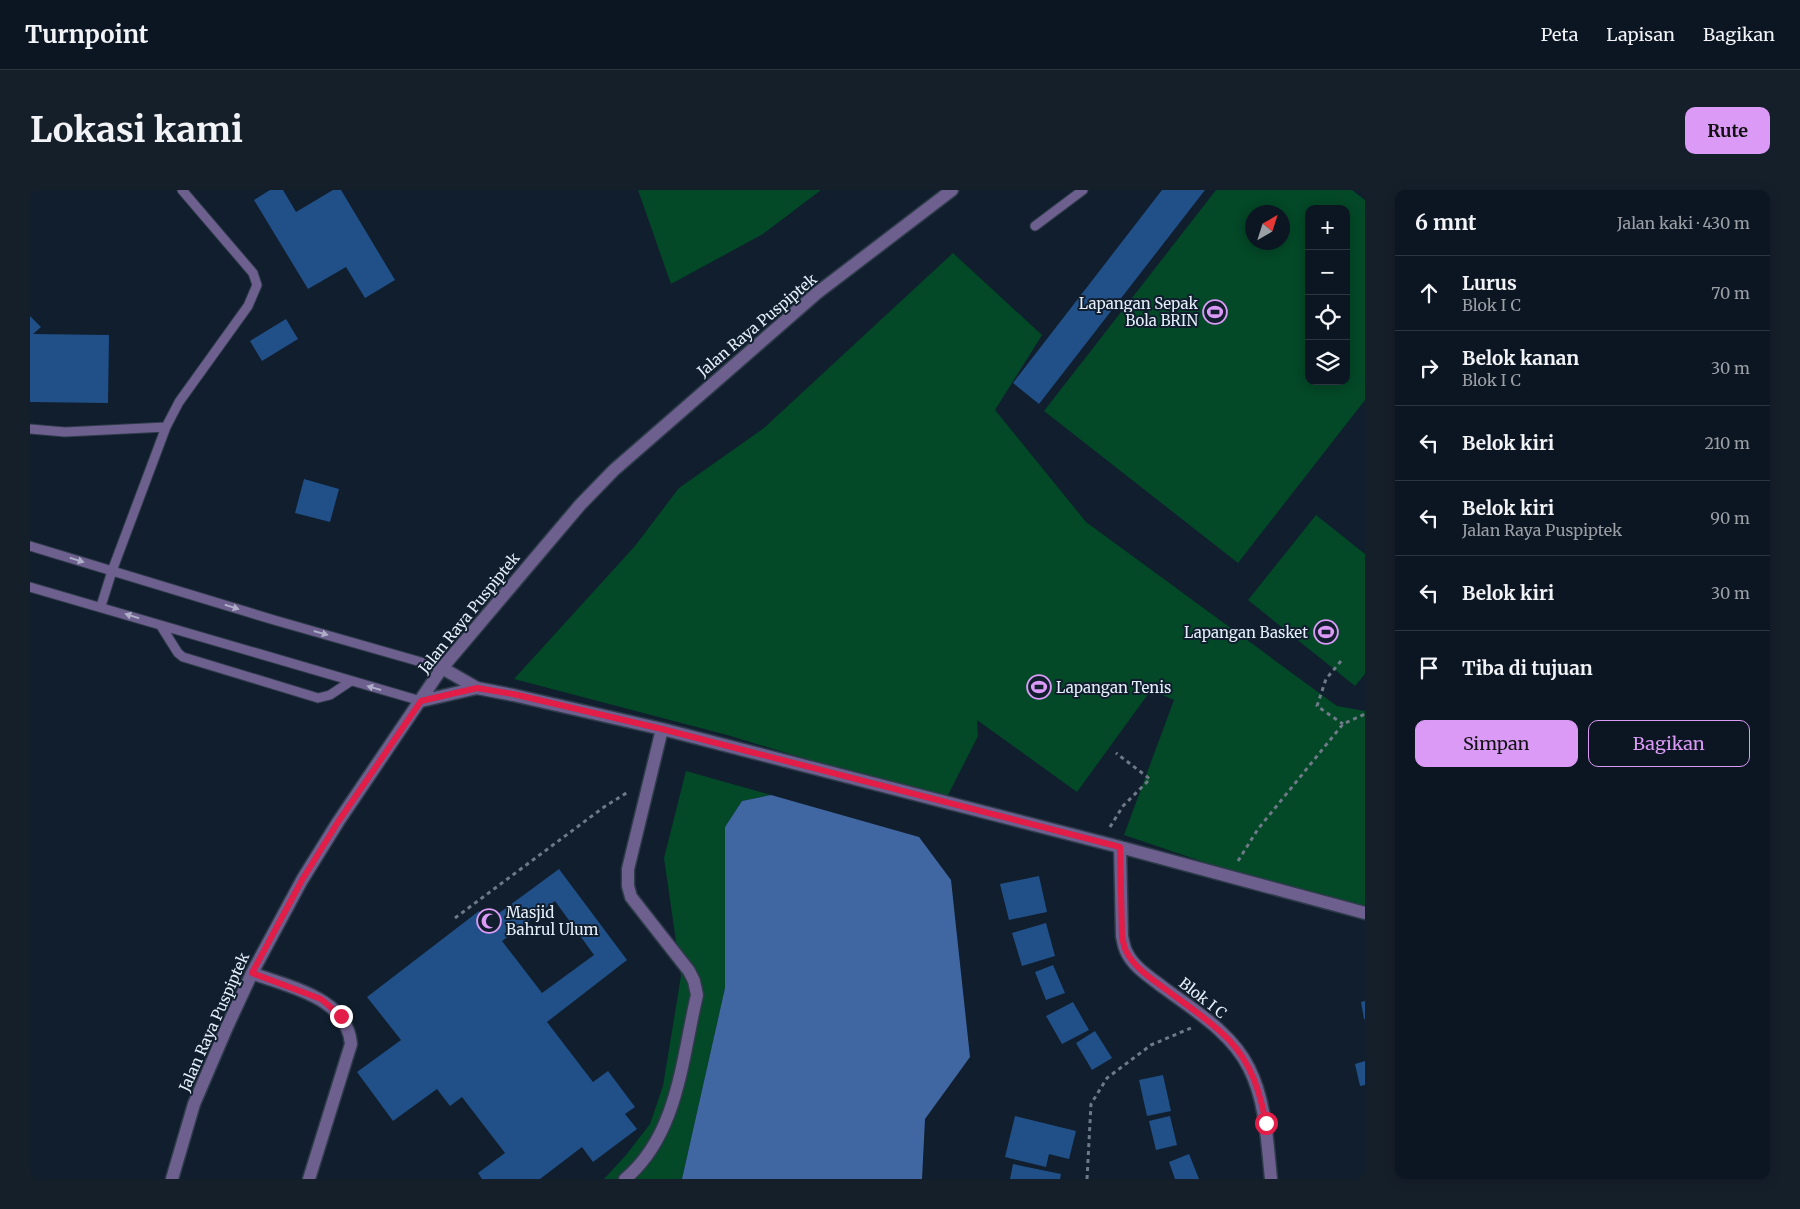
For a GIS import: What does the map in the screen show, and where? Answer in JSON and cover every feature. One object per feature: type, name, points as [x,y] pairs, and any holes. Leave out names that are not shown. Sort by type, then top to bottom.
[{"type":"street","name":"Jalan Raya Puspiptek","points":[[172,1179],[194,1104],[252,973],[302,880],[338,822],[442,668],[580,505],[614,470],[817,293],[952,190]]},
{"type":"street","points":[[442,668],[477,688],[513,694],[662,729],[1101,842],[1365,913]]},
{"type":"street","points":[[421,701],[477,688]]},
{"type":"street","points":[[625,1179],[634,1172],[649,1152],[666,1123],[675,1098],[697,995],[694,981],[689,971],[636,904],[631,897],[628,886],[628,869],[662,729]]},
{"type":"street","name":"Blok I C","points":[[1120,847],[1122,936],[1126,951],[1146,974],[1208,1021],[1230,1041],[1249,1066],[1260,1093],[1266,1123],[1271,1179]]},
{"type":"street","points":[[252,973],[321,999],[341,1016],[350,1036],[351,1044],[309,1179]]},
{"type":"lane","points":[[101,606],[112,571],[166,427],[179,402],[248,306],[257,285],[253,273],[182,190]]},
{"type":"lane","points":[[1035,226],[1083,190]]},
{"type":"lane","points":[[30,429],[65,432],[166,427]]},
{"type":"lane","points":[[30,546],[274,620],[442,668]]},
{"type":"lane","points":[[30,587],[101,606],[161,626],[421,701]]},
{"type":"lane","points":[[161,626],[178,653],[183,657],[318,698],[330,695],[352,681]]},
{"type":"path","points":[[1341,660],[1326,679],[1317,706],[1343,724]]},
{"type":"path","points":[[1237,879],[1238,862],[1258,829],[1343,724],[1365,714]]},
{"type":"path","points":[[1101,842],[1123,806],[1150,779],[1116,753]]},
{"type":"path","points":[[455,918],[604,806],[632,790],[648,786]]},
{"type":"path","points":[[1087,1179],[1091,1104],[1107,1078],[1151,1045],[1208,1021]]},
{"type":"green space","points":[[638,190],[821,190],[763,234],[671,284]]},
{"type":"green space","name":"Lapangan Sepak Bola BRIN","points":[[1216,190],[1352,190],[1365,200],[1365,400],[1238,563],[1044,411]]},
{"type":"green space","points":[[953,253],[1042,335],[995,410],[1086,522],[1337,706],[1365,711],[1365,917],[1124,835],[1174,700],[1151,690],[1077,792],[977,720],[978,736],[945,801],[727,735],[514,679],[635,546],[679,488],[764,428]]},
{"type":"green space","name":"Lapangan Basket","points":[[1316,515],[1365,554],[1365,674],[1355,686],[1248,600]]},
{"type":"green space","points":[[686,771],[771,795],[742,801],[725,827],[725,988],[682,1179],[604,1179],[650,1124],[663,1086],[681,976],[664,858]]},
{"type":"water","points":[[771,795],[919,837],[951,880],[970,1057],[925,1119],[922,1179],[682,1179],[725,988],[725,827],[742,801]]},
{"type":"building","points":[[270,190],[283,190],[296,212],[333,190],[341,190],[395,280],[365,298],[346,267],[308,289],[254,200]]},
{"type":"building","points":[[1162,190],[1205,190],[1039,404],[1013,383]]},
{"type":"building","points":[[30,316],[41,327],[33,334],[109,335],[108,403],[30,402]]},
{"type":"building","points":[[286,319],[298,339],[262,361],[250,341]]},
{"type":"building","points":[[304,479],[339,489],[330,522],[295,513]]},
{"type":"building","points":[[559,869],[627,960],[547,1022],[593,1082],[608,1071],[635,1107],[625,1114],[637,1129],[593,1162],[582,1147],[540,1179],[482,1179],[478,1173],[505,1153],[462,1097],[450,1106],[437,1089],[393,1121],[357,1072],[401,1040],[367,997],[479,911],[487,922]],"holes":[[[555,901],[594,955],[542,993],[502,941]]]},
{"type":"building","points":[[1039,876],[1047,912],[1009,920],[1000,884]]},
{"type":"building","points":[[1046,923],[1055,956],[1022,966],[1012,933]]},
{"type":"building","points":[[1053,965],[1065,993],[1046,1000],[1035,972]]},
{"type":"building","points":[[1365,1001],[1365,1019],[1364,1019],[1361,1002]]},
{"type":"building","points":[[1073,1002],[1089,1030],[1062,1044],[1046,1016]]},
{"type":"building","points":[[1095,1031],[1112,1058],[1092,1070],[1076,1043]]},
{"type":"building","points":[[1365,1061],[1365,1085],[1360,1086],[1355,1064]]},
{"type":"building","points":[[1163,1075],[1171,1111],[1147,1116],[1139,1080]]},
{"type":"building","points":[[1015,1116],[1076,1131],[1069,1159],[1049,1154],[1046,1167],[1005,1157]]},
{"type":"building","points":[[1170,1116],[1177,1145],[1156,1150],[1149,1121]]},
{"type":"building","points":[[1189,1154],[1199,1179],[1175,1179],[1169,1162]]},
{"type":"building","points":[[1013,1164],[1061,1174],[1060,1179],[1010,1179]]},
{"type":"place","name":"Lapangan Sepak Bola BRIN","points":[[1215,312]]},
{"type":"place","name":"Lapangan Basket","points":[[1326,632]]},
{"type":"place","name":"Lapangan Tenis","points":[[1039,687]]},
{"type":"place","name":"Masjid Bahrul Ulum","points":[[489,921]]},
{"type":"route","points":[[341,1016],[321,999],[252,973],[302,880],[338,822],[421,701],[477,688],[513,694],[662,729],[1120,847],[1122,936],[1126,951],[1146,974],[1208,1021],[1230,1041],[1249,1066],[1260,1093],[1266,1123]]}]
